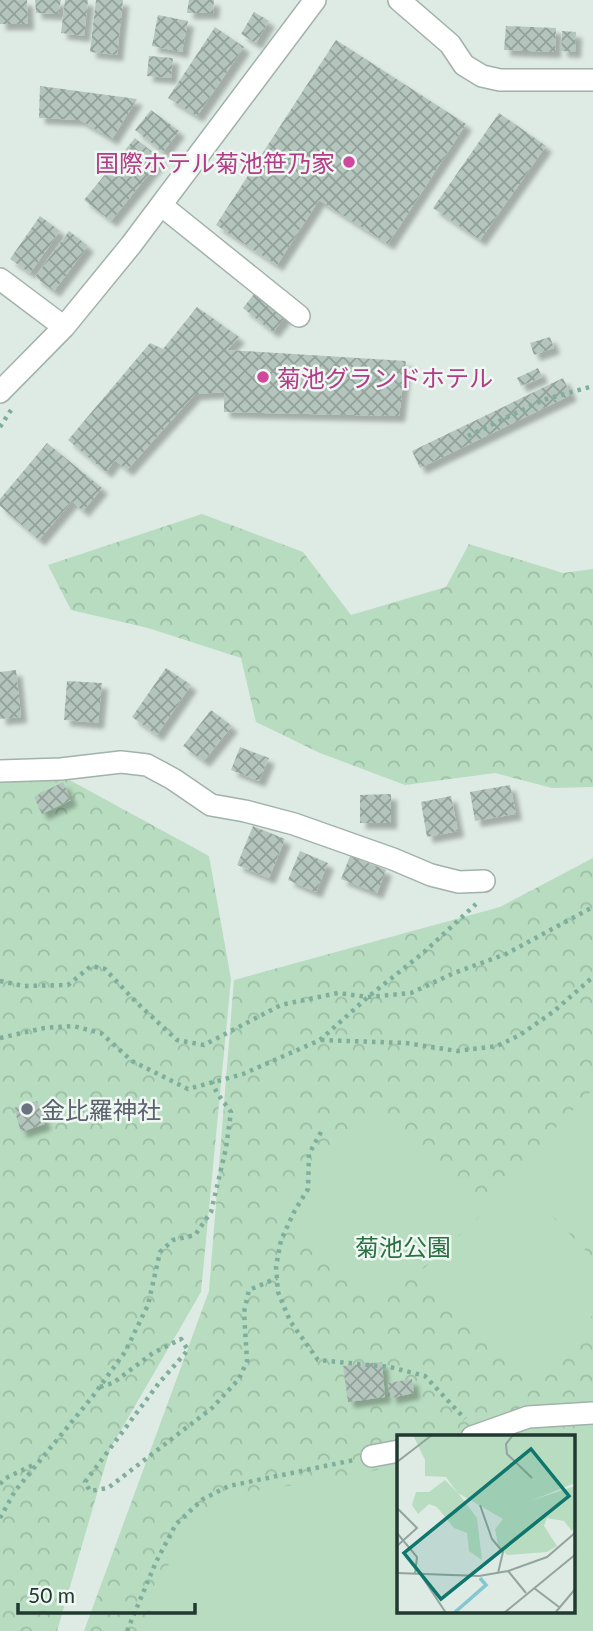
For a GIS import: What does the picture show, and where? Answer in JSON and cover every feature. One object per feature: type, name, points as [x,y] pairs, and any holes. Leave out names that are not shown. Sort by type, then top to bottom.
[{"type":"street","points":[[0,392],[64,327],[131,245],[315,0]]},
{"type":"street","points":[[399,0],[450,44],[464,65],[482,76],[500,80],[593,80]]},
{"type":"street","points":[[161,205],[299,316]]},
{"type":"street","points":[[0,279],[64,327]]},
{"type":"street","points":[[0,771],[61,769],[121,762],[147,765],[211,805],[245,810],[294,824],[431,875],[459,882],[484,881]]},
{"type":"street","points":[[479,1435],[528,1417],[593,1413]]},
{"type":"street","points":[[372,1456],[397,1451]]},
{"type":"path","points":[[468,436],[542,400],[593,386]]},
{"type":"path","points":[[0,1038],[44,1028],[73,1026],[101,1033],[132,1061],[188,1089],[243,1074],[320,1040],[423,953],[482,898],[484,881]]},
{"type":"path","points":[[0,981],[24,986],[68,985],[91,967],[105,969],[177,1040],[204,1045],[281,1005],[338,993],[368,997],[411,993],[454,973],[506,954],[593,906]]},
{"type":"path","points":[[320,1040],[406,1043],[457,1051],[497,1046],[531,1028],[593,977]]},
{"type":"path","points":[[0,1518],[15,1490],[100,1387],[125,1352],[148,1305],[160,1252],[173,1240],[195,1235],[211,1212],[226,1148],[231,1112],[212,1082]]},
{"type":"path","points":[[321,1132],[309,1154],[308,1189],[281,1240],[276,1267],[278,1292],[290,1321],[318,1360],[390,1367],[425,1376],[475,1435]]},
{"type":"path","points":[[100,1387],[113,1383],[153,1353],[181,1339],[188,1350],[159,1383],[85,1482],[90,1491],[107,1488],[212,1408],[239,1379],[247,1361],[244,1312],[249,1290],[277,1278]]},
{"type":"path","points":[[127,1631],[156,1562],[176,1524],[203,1499],[229,1486],[372,1456]]},
{"type":"path","points":[[0,1484],[6,1478],[37,1463]]},
{"type":"green space","points":[[202,514],[303,552],[351,615],[446,587],[469,544],[563,573],[593,569],[593,787],[552,788],[495,773],[405,785],[320,753],[256,722],[241,658],[148,628],[71,610],[48,565]]},
{"type":"green space","points":[[64,777],[209,856],[231,979],[201,1292],[110,1449],[57,1631],[0,1631],[0,779]]},
{"type":"green space","name":"菊池公園","points":[[593,858],[593,1631],[84,1631],[209,1291],[234,980],[500,907]]},
{"type":"green space","points":[[593,1089],[593,1244],[516,1169]]},
{"type":"green space","points":[[373,1109],[474,1206],[382,1301],[276,1205]]},
{"type":"green space","points":[[518,1181],[593,1258],[593,1315],[529,1379],[422,1270]]},
{"type":"green space","points":[[593,1431],[593,1631],[144,1631],[185,1520],[211,1505],[247,1492],[397,1466],[397,1614],[576,1614],[576,1435],[571,1435]]},
{"type":"building","points":[[0,0],[27,0],[28,24],[0,24]]},
{"type":"building","points":[[35,0],[61,0],[58,14],[36,13]]},
{"type":"building","points":[[65,0],[88,0],[84,36],[61,33]]},
{"type":"building","points":[[96,0],[123,0],[117,55],[90,52]]},
{"type":"building","points":[[189,0],[214,0],[213,13],[187,13]]},
{"type":"building","points":[[254,12],[269,21],[256,43],[241,34]]},
{"type":"building","points":[[158,15],[188,21],[182,52],[152,46]]},
{"type":"building","points":[[506,26],[556,28],[555,52],[504,50]]},
{"type":"building","points":[[215,27],[244,47],[197,116],[168,98]]},
{"type":"building","points":[[562,31],[576,32],[575,52],[561,51]]},
{"type":"building","name":"国際ホテル菊池笹乃家","points":[[336,40],[466,124],[388,244],[319,200],[277,265],[216,225]]},
{"type":"building","points":[[149,56],[173,58],[171,78],[147,76]]},
{"type":"building","points":[[40,86],[137,99],[112,139],[80,120],[39,118]]},
{"type":"building","points":[[151,110],[179,131],[163,152],[135,130]]},
{"type":"building","points":[[499,113],[546,146],[480,240],[433,208]]},
{"type":"building","points":[[135,138],[161,159],[111,221],[84,200]]},
{"type":"building","points":[[40,216],[60,231],[30,273],[10,259]]},
{"type":"building","points":[[69,231],[88,246],[54,291],[35,277]]},
{"type":"building","points":[[266,279],[296,303],[273,332],[243,308]]},
{"type":"building","name":"菊池グランドホテル","points":[[197,307],[239,337],[227,350],[406,361],[399,416],[224,412],[224,392],[195,394],[127,470],[115,460],[106,472],[68,440],[150,343],[163,349]]},
{"type":"building","points":[[550,337],[554,348],[534,355],[530,343]]},
{"type":"building","points":[[538,368],[542,377],[521,386],[517,378]]},
{"type":"building","points":[[563,378],[571,395],[420,468],[412,451]]},
{"type":"building","points":[[47,443],[102,488],[83,511],[72,501],[39,540],[0,506],[0,499]]},
{"type":"building","points":[[166,668],[191,685],[157,735],[132,717]]},
{"type":"building","points":[[16,670],[21,717],[0,719],[0,672]]},
{"type":"building","points":[[67,681],[102,683],[98,723],[64,720]]},
{"type":"building","points":[[211,710],[232,726],[204,761],[183,746]]},
{"type":"building","points":[[240,747],[269,758],[259,781],[231,770]]},
{"type":"building","points":[[63,782],[71,800],[42,814],[34,797]]},
{"type":"building","points":[[510,785],[516,814],[475,821],[470,792]]},
{"type":"building","points":[[391,794],[391,823],[360,823],[360,795]]},
{"type":"building","points":[[451,796],[458,831],[427,837],[421,802]]},
{"type":"building","points":[[253,826],[285,839],[269,878],[237,865]]},
{"type":"building","points":[[300,851],[328,863],[316,892],[288,880]]},
{"type":"building","points":[[350,856],[386,870],[377,893],[341,879]]},
{"type":"building","points":[[37,1101],[45,1124],[21,1132],[14,1108]]},
{"type":"building","points":[[382,1362],[385,1397],[348,1402],[343,1366]]},
{"type":"building","points":[[412,1379],[414,1393],[391,1398],[388,1383]]},
{"type":"place","name":"国際ホテル菊池笹乃家","points":[[349,162]]},
{"type":"place","name":"菊池グランドホテル","points":[[263,377]]},
{"type":"place","name":"金比羅神社","points":[[27,1109]]}]
